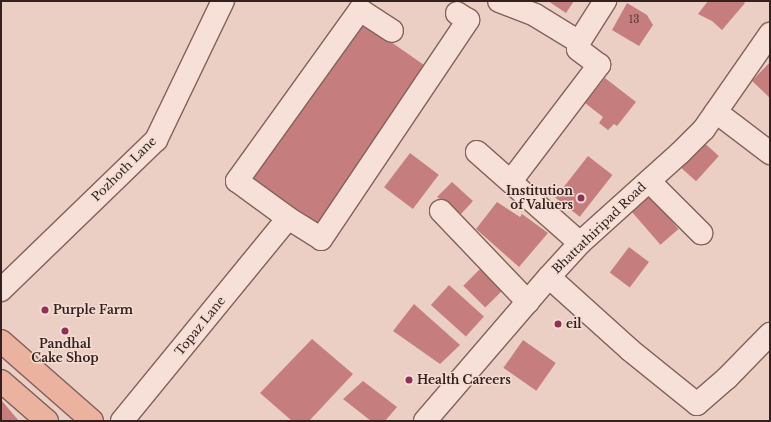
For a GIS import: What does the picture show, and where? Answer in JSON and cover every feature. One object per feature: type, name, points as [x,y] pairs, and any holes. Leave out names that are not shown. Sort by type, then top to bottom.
[{"type":"main road","points":[[1,341],[92,421]]},
{"type":"main road","points":[[1,381],[47,421]]},
{"type":"street","name":"Pozhoth Lane","points":[[1,290],[156,140],[223,1]]},
{"type":"street","points":[[499,1],[535,15],[579,42]]},
{"type":"street","points":[[511,181],[600,65],[578,49],[579,42],[605,1]]},
{"type":"street","points":[[392,31],[360,10],[237,181],[283,224],[321,239],[468,20],[457,13]]},
{"type":"street","name":"Bhattathiripad Road","points":[[425,421],[548,277],[580,243],[704,129],[770,34]]},
{"type":"street","points":[[716,112],[770,154]]},
{"type":"street","points":[[477,152],[580,243]]},
{"type":"street","points":[[649,181],[701,233]]},
{"type":"street","points":[[441,211],[528,302]]},
{"type":"street","name":"Topaz Lane","points":[[122,421],[283,224]]},
{"type":"street","points":[[548,277],[630,350],[697,404],[727,378],[770,334]]},
{"type":"building","points":[[548,1],[574,1],[566,13]]},
{"type":"building","points":[[708,1],[743,1],[745,3],[722,30],[712,21],[698,14]]},
{"type":"building","points":[[627,3],[647,15],[653,25],[639,46],[612,30]]},
{"type":"building","points":[[361,21],[429,69],[319,225],[251,177]]},
{"type":"building","points":[[770,62],[770,98],[752,81]]},
{"type":"building","points":[[605,78],[636,102],[617,126],[614,124],[608,130],[599,123],[603,117],[585,103]]},
{"type":"building","points":[[701,140],[719,156],[696,181],[678,165]]},
{"type":"building","points":[[410,153],[439,175],[413,209],[384,187]]},
{"type":"building","points":[[588,156],[612,175],[580,217],[555,198]]},
{"type":"building","points":[[452,182],[473,201],[461,214],[437,197]]},
{"type":"building","points":[[649,195],[679,229],[660,245],[631,211]]},
{"type":"building","points":[[497,202],[520,217],[522,214],[548,233],[519,267],[476,229]]},
{"type":"building","points":[[629,247],[649,262],[630,288],[610,273]]},
{"type":"building","points":[[481,268],[503,290],[485,308],[463,286]]},
{"type":"building","points":[[449,285],[484,316],[466,337],[431,305]]},
{"type":"building","points":[[414,304],[460,345],[440,364],[393,331]]},
{"type":"building","points":[[312,339],[353,374],[309,421],[292,421],[260,393]]},
{"type":"building","points":[[523,340],[556,363],[536,391],[503,368]]},
{"type":"building","points":[[363,381],[397,407],[385,421],[371,421],[343,399]]},
{"type":"building","points":[[2,401],[19,421],[1,421]]},
{"type":"place","name":"Institution of Valuers","points":[[581,198]]},
{"type":"place","name":"Purple Farm","points":[[45,310]]},
{"type":"place","name":"eil","points":[[558,324]]},
{"type":"place","name":"Pandhal Cake Shop","points":[[65,331]]},
{"type":"place","name":"Health Careers","points":[[409,380]]}]
